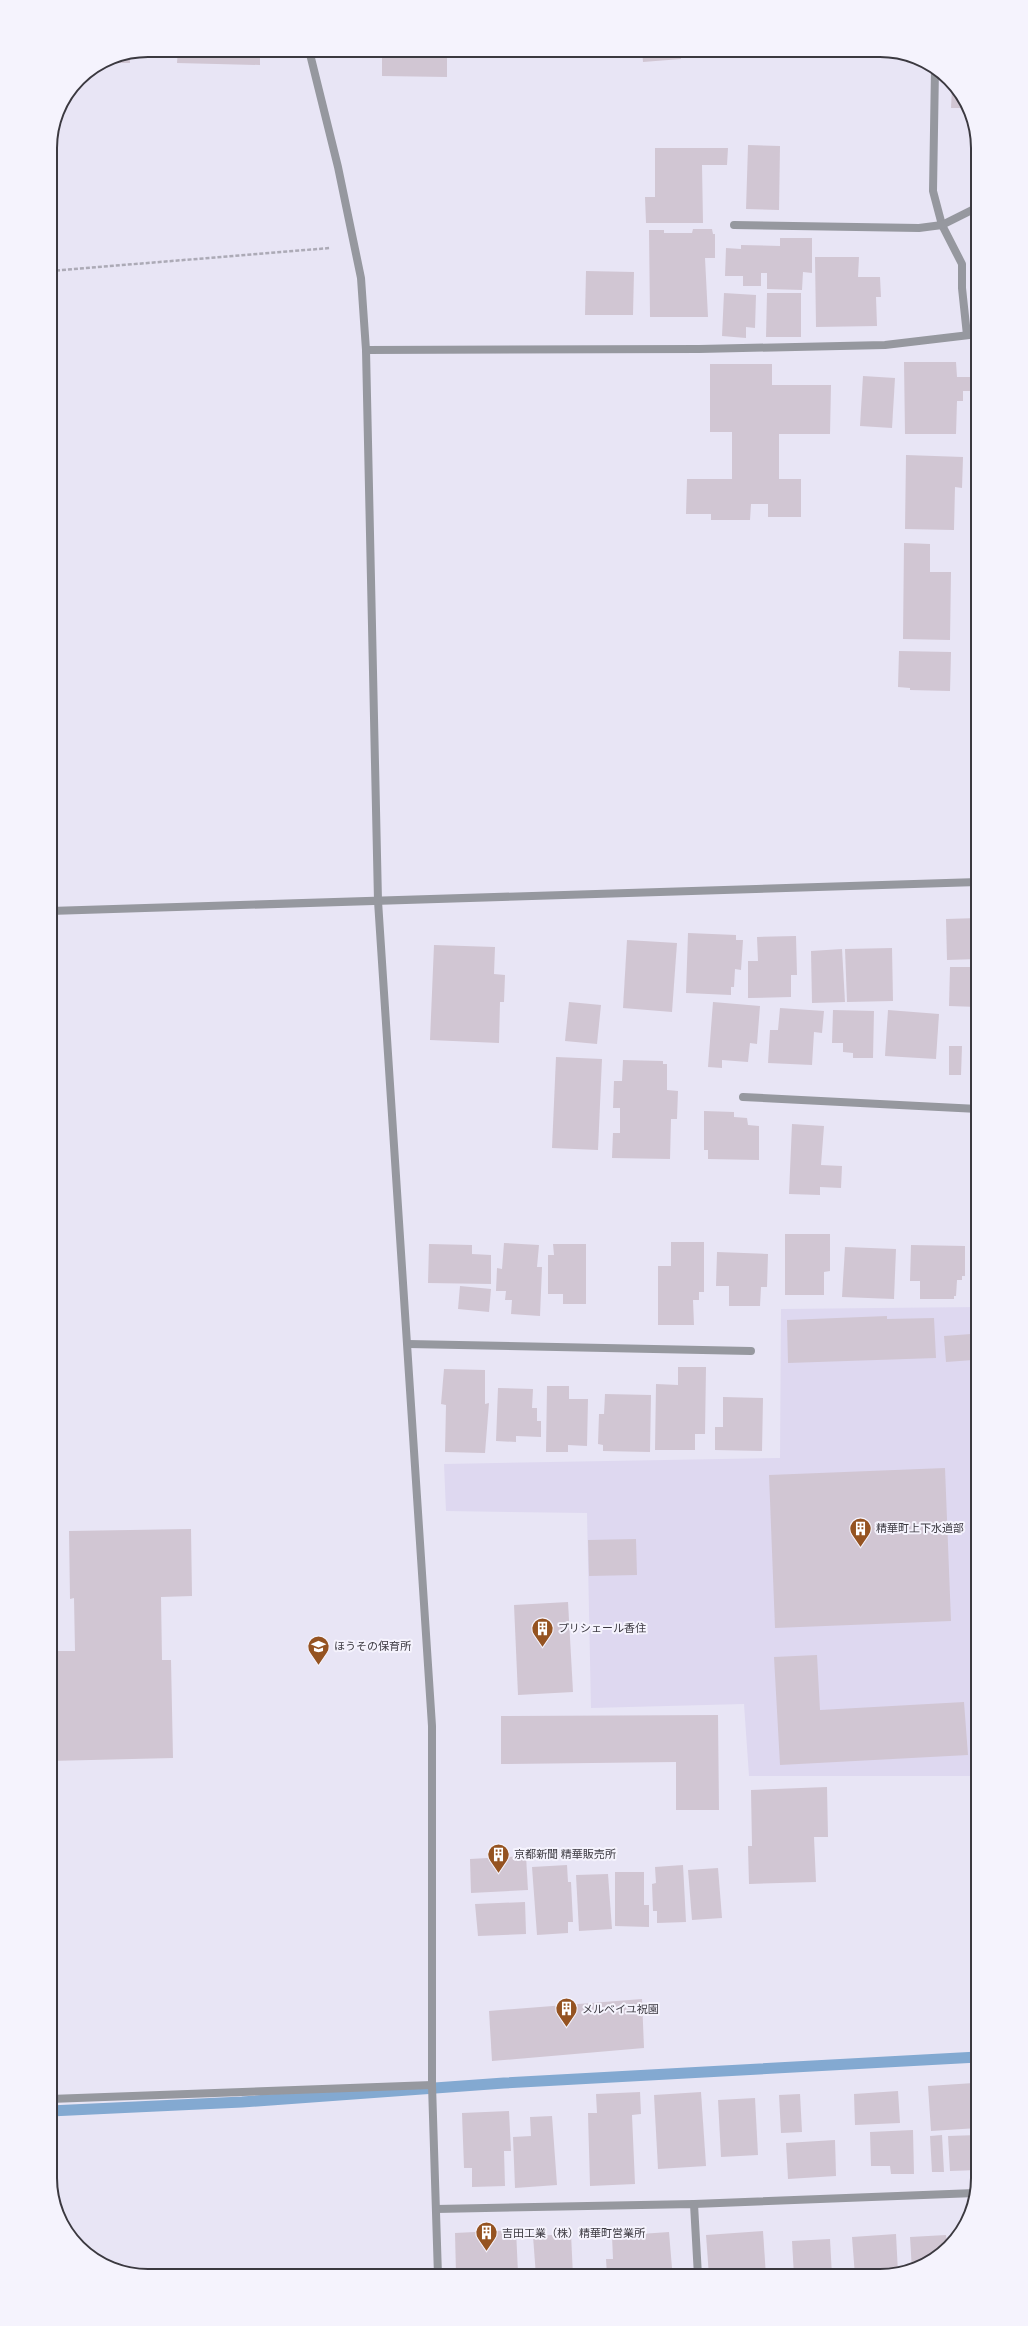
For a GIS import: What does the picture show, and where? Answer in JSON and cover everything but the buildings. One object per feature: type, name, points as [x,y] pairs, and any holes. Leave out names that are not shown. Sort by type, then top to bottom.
[{"type":"street","points":[[311,57],[355,246],[361,278],[366,350],[378,901],[432,1726],[432,2085],[438,2269]]},
{"type":"street","points":[[935,76],[933,191],[942,224],[962,264],[962,288],[967,335]]},
{"type":"street","points":[[734,225],[919,228],[942,224],[971,210]]},
{"type":"street","points":[[366,350],[691,349],[885,345],[971,335]]},
{"type":"street","points":[[57,911],[971,882]]},
{"type":"street","points":[[743,1097],[971,1109]]},
{"type":"street","points":[[408,1344],[751,1351]]},
{"type":"street","points":[[57,2098],[432,2085]]},
{"type":"street","points":[[436,2209],[694,2204],[969,2193]]},
{"type":"street","points":[[694,2204],[698,2269]]},
{"type":"path","points":[[57,270],[355,246]]},
{"type":"shaded area","points":[[971,1307],[971,1776],[749,1776],[744,1704],[591,1708],[587,1513],[446,1511],[444,1464],[780,1458],[781,1309]]},
{"type":"waterway","points":[[57,2111],[242,2102],[504,2083],[971,2057]]},
{"type":"place","name":"精華町上下水道部","points":[[860,1548]]},
{"type":"place","name":"プリシェール香住","points":[[543,1648]]},
{"type":"place","name":"ほうその保育所","points":[[318,1666]]},
{"type":"place","name":"京都新聞 精華販売所","points":[[499,1874]]},
{"type":"place","name":"メルベイユ祝園","points":[[566,2028]]},
{"type":"place","name":"吉田工業（株）精華町営業所","points":[[486,2252]]}]
